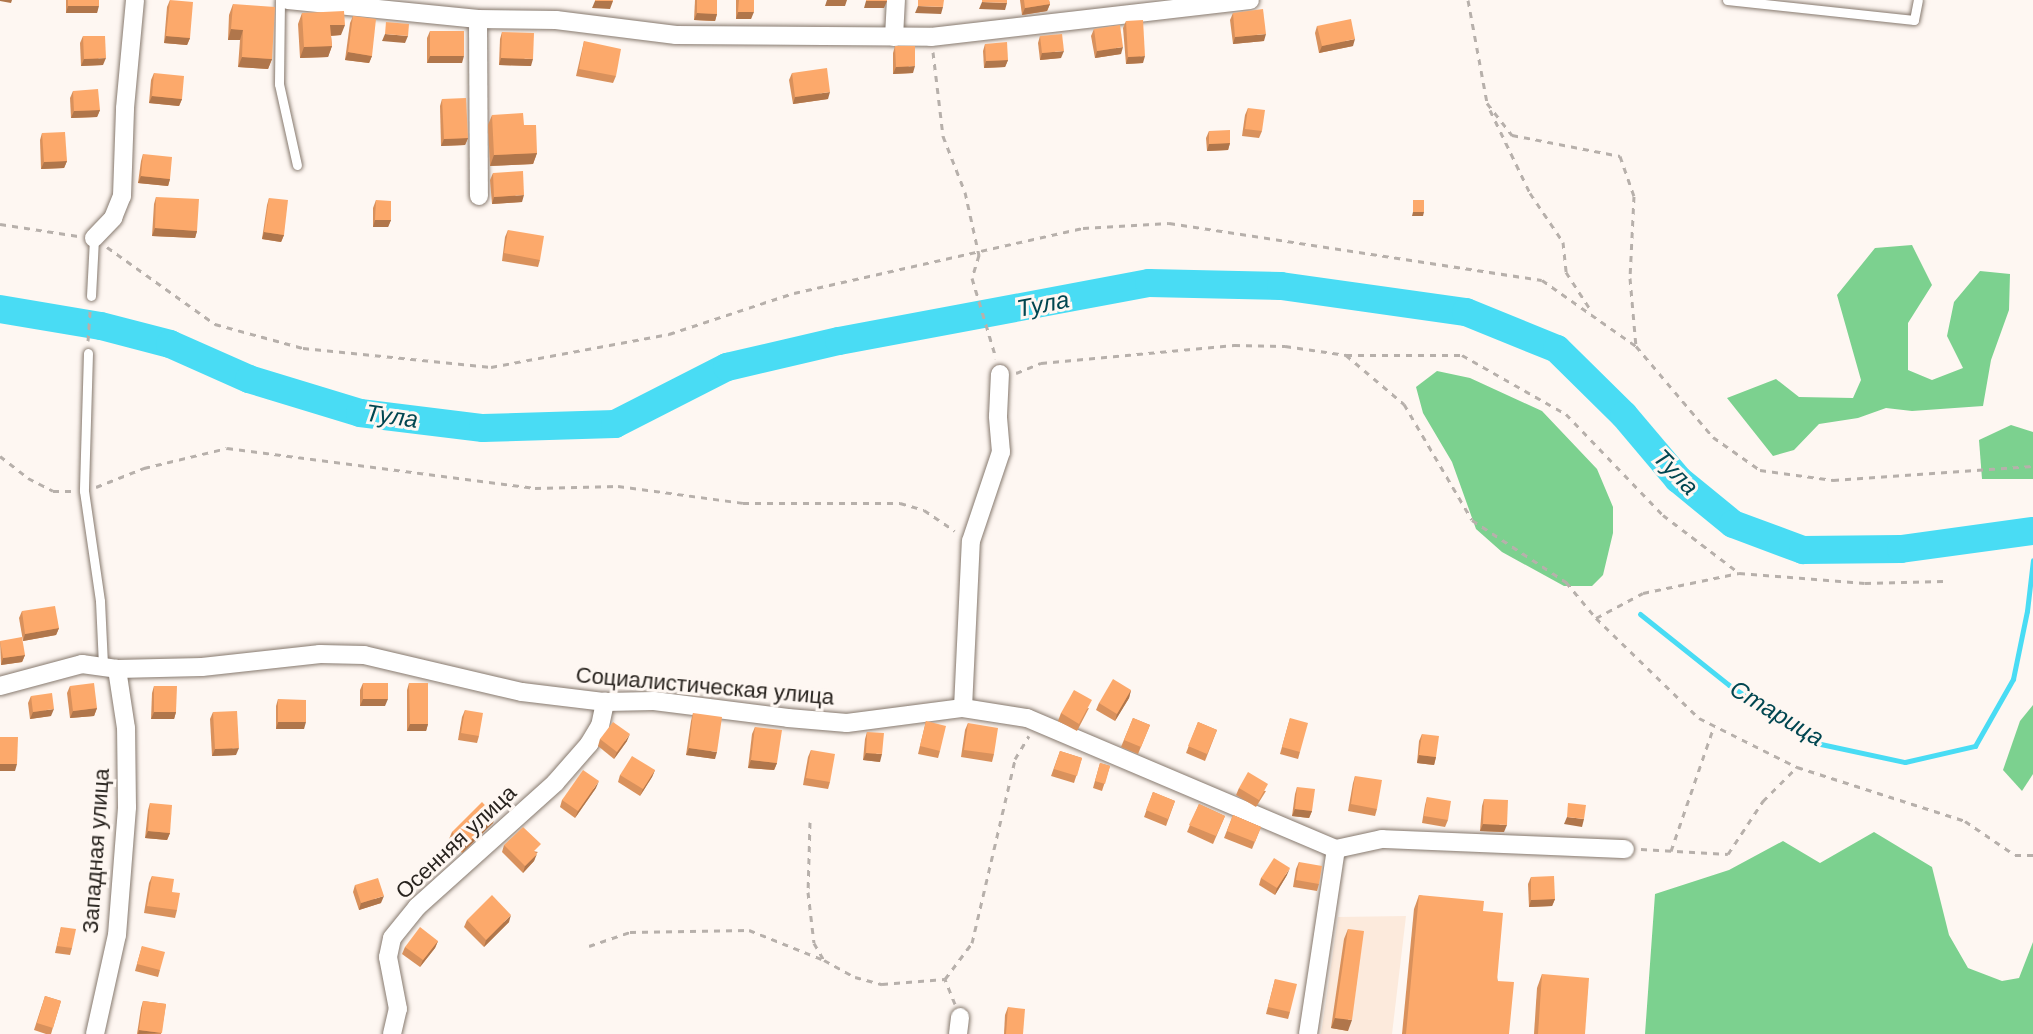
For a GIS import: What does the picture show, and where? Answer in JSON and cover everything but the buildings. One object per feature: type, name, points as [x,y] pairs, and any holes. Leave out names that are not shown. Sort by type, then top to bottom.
[{"type":"street","points":[[94,238],[113,218],[122,196],[125,108],[135,0]]},
{"type":"street","points":[[288,0],[334,2],[478,19],[556,20],[676,35],[894,37],[931,37],[1250,0]]},
{"type":"street","points":[[894,37],[896,0]]},
{"type":"street","points":[[478,19],[479,196]]},
{"type":"street","points":[[963,708],[971,541],[1001,452],[998,416],[1000,374]]},
{"type":"street","name":"Социалистическая улица","points":[[0,686],[82,664],[202,667],[320,654],[364,655],[522,692],[605,702],[654,701],[847,723],[963,708],[1037,723],[1336,849]]},
{"type":"street","name":"Западная улица","points":[[95,1034],[117,935],[127,807],[126,728],[110,667]]},
{"type":"street","name":"Осенняя улица","points":[[392,1034],[398,1009],[388,957],[392,938],[417,907],[555,783],[589,744],[600,726],[605,702]]},
{"type":"street","points":[[1308,1034],[1336,849],[1382,839],[1625,849]]},
{"type":"lane","points":[[280,0],[279,84],[297,165]]},
{"type":"lane","points":[[1727,0],[1914,20],[1918,0]]},
{"type":"lane","points":[[91,296],[94,238]]},
{"type":"lane","points":[[88,353],[84,491],[110,667]]},
{"type":"path","points":[[1468,0],[1487,103],[1530,193],[1563,242],[1566,272],[1594,315]]},
{"type":"path","points":[[931,37],[943,136],[965,192],[979,255],[972,278],[995,353]]},
{"type":"path","points":[[1487,103],[1512,135],[1620,156],[1634,196],[1630,278],[1636,346]]},
{"type":"path","points":[[0,224],[94,238],[215,324],[303,348],[491,367],[669,334],[794,293],[979,255],[1083,228],[1169,223],[1542,280],[1636,346],[1713,437],[1760,470],[1833,480],[2033,466]]},
{"type":"path","points":[[88,353],[91,296]]},
{"type":"path","points":[[1000,374],[1018,373],[1041,363],[1234,345],[1285,346],[1346,355],[1462,355],[1566,414],[1663,515],[1739,573]]},
{"type":"path","points":[[1346,355],[1404,404],[1472,520],[1566,582],[1596,618],[1699,718],[1797,767],[1965,821],[2015,855],[2033,855]]},
{"type":"path","points":[[0,456],[28,478],[53,491],[84,491],[144,468],[227,448],[535,488],[618,486],[743,503],[900,503],[924,510],[971,541]]},
{"type":"path","points":[[1596,618],[1643,593],[1739,573],[1865,583],[1943,581]]},
{"type":"path","points":[[589,946],[630,932],[749,930],[824,960],[855,977],[882,984],[945,979],[972,943],[1015,759],[1037,723]]},
{"type":"path","points":[[1671,851],[1714,726]]},
{"type":"path","points":[[1625,849],[1728,854],[1763,801],[1797,767]]},
{"type":"path","points":[[810,822],[808,892],[814,943],[824,960]]},
{"type":"path","points":[[945,979],[959,1025]]},
{"type":"shaded area","points":[[1406,916],[1392,1034],[1321,1034],[1338,917]]},
{"type":"green space","points":[[1912,245],[1932,285],[1908,323],[1908,370],[1932,380],[1963,368],[1947,336],[1954,302],[1980,271],[2010,274],[2009,310],[1991,360],[1983,406],[1912,411],[1886,408],[1858,418],[1819,424],[1794,450],[1773,456],[1727,398],[1776,379],[1799,397],[1853,398],[1861,380],[1837,295],[1875,248]]},
{"type":"green space","points":[[1437,371],[1470,378],[1542,411],[1597,469],[1613,507],[1613,533],[1603,575],[1592,586],[1564,586],[1502,552],[1476,529],[1452,462],[1423,413],[1416,387]]},
{"type":"green space","points":[[2011,425],[2033,432],[2033,479],[1982,479],[1979,440]]},
{"type":"green space","points":[[2033,705],[2033,774],[2022,791],[2003,770],[2020,721]]},
{"type":"green space","points":[[1874,832],[1932,867],[1949,935],[1968,968],[2002,981],[2019,978],[2033,942],[2033,1034],[1645,1034],[1655,894],[1729,870],[1783,841],[1820,863]]},
{"type":"waterway","name":"Тула","points":[[0,309],[101,326],[170,344],[249,379],[360,413],[483,428],[615,424],[727,367],[839,341],[1149,283],[1281,286],[1466,312],[1557,349],[1624,415],[1678,479],[1733,524],[1803,550],[1901,549],[2033,531]]},
{"type":"waterway","name":"Старица","points":[[1640,614],[1729,685],[1816,743],[1905,762],[1975,746],[2013,679],[2027,611],[2033,560]]}]
